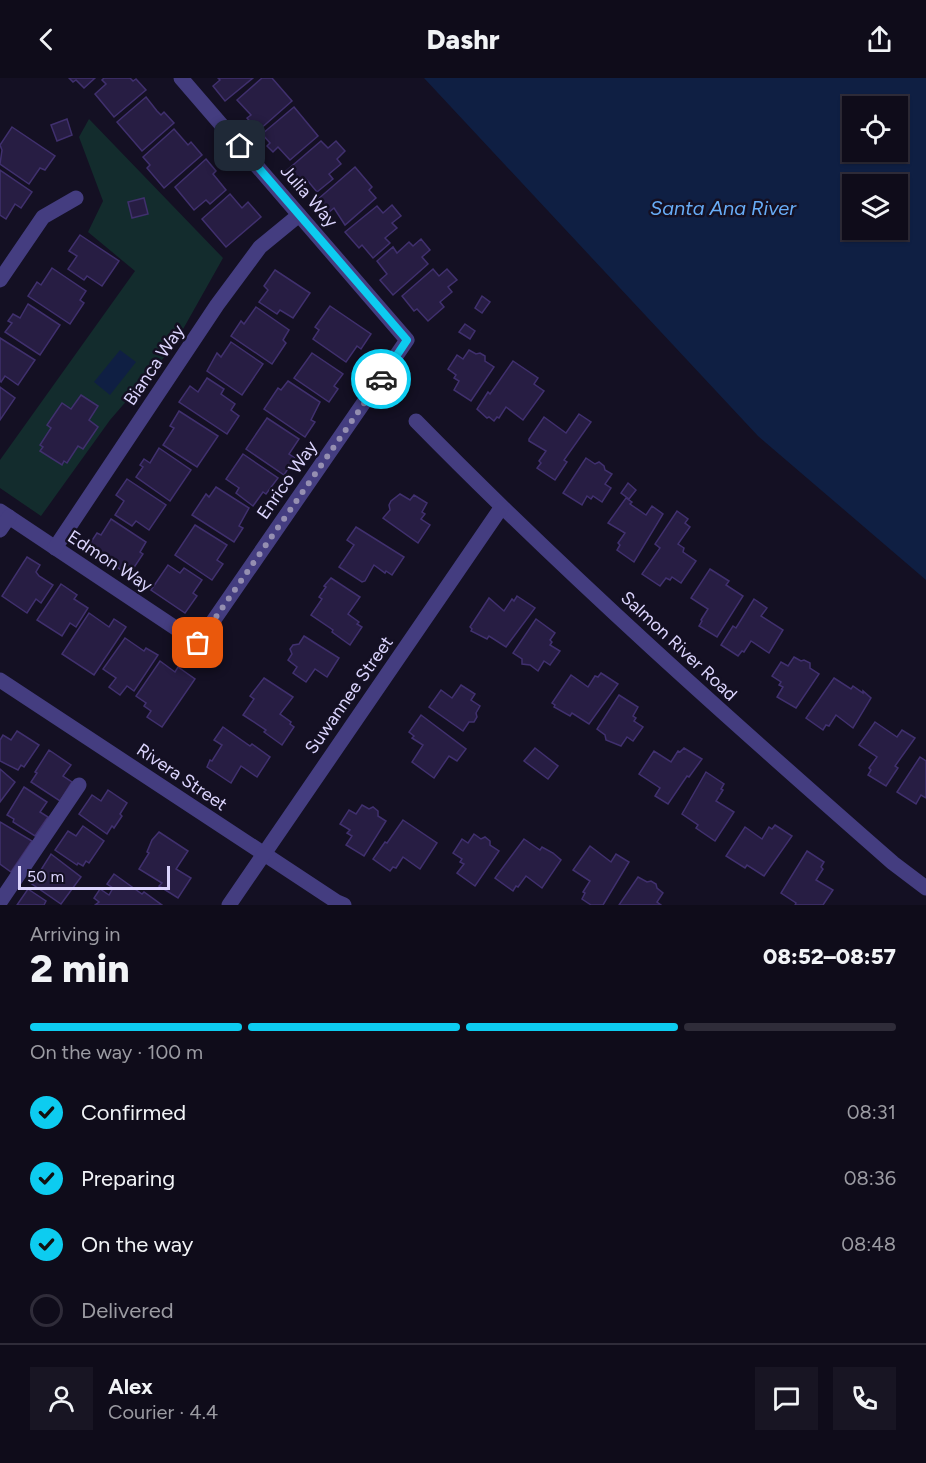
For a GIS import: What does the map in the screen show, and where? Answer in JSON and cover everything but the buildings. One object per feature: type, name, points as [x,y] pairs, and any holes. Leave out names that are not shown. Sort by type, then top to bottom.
[{"type":"street","name":"Julia Way","points":[[181,78],[407,340]]},
{"type":"street","points":[[0,280],[43,217],[76,198]]},
{"type":"street","name":"Bianca Way","points":[[55,548],[217,305],[260,247],[299,215]]},
{"type":"street","name":"Enrico Way","points":[[198,643],[407,340]]},
{"type":"street","name":"Salmon River Road","points":[[416,422],[501,508],[693,687],[893,863],[926,888]]},
{"type":"street","name":"Suwannee Street","points":[[230,905],[501,508]]},
{"type":"street","name":"Edmon Way","points":[[3,519],[55,548],[198,643]]},
{"type":"street","name":"Rivera Street","points":[[0,680],[344,905]]},
{"type":"street","points":[[0,902],[79,785]]},
{"type":"green space","points":[[89,119],[223,258],[173,347],[110,420],[41,516],[0,488],[0,460],[135,271],[88,232],[103,201],[79,137]]},
{"type":"water","name":"Santa Ana River","points":[[424,78],[926,78],[926,580],[758,436]]},
{"type":"water","points":[[120,350],[136,362],[110,395],[94,382]]},
{"type":"way so far","points":[[198,643],[381,379]]},
{"type":"route","points":[[240,146],[407,340],[381,379]]}]
